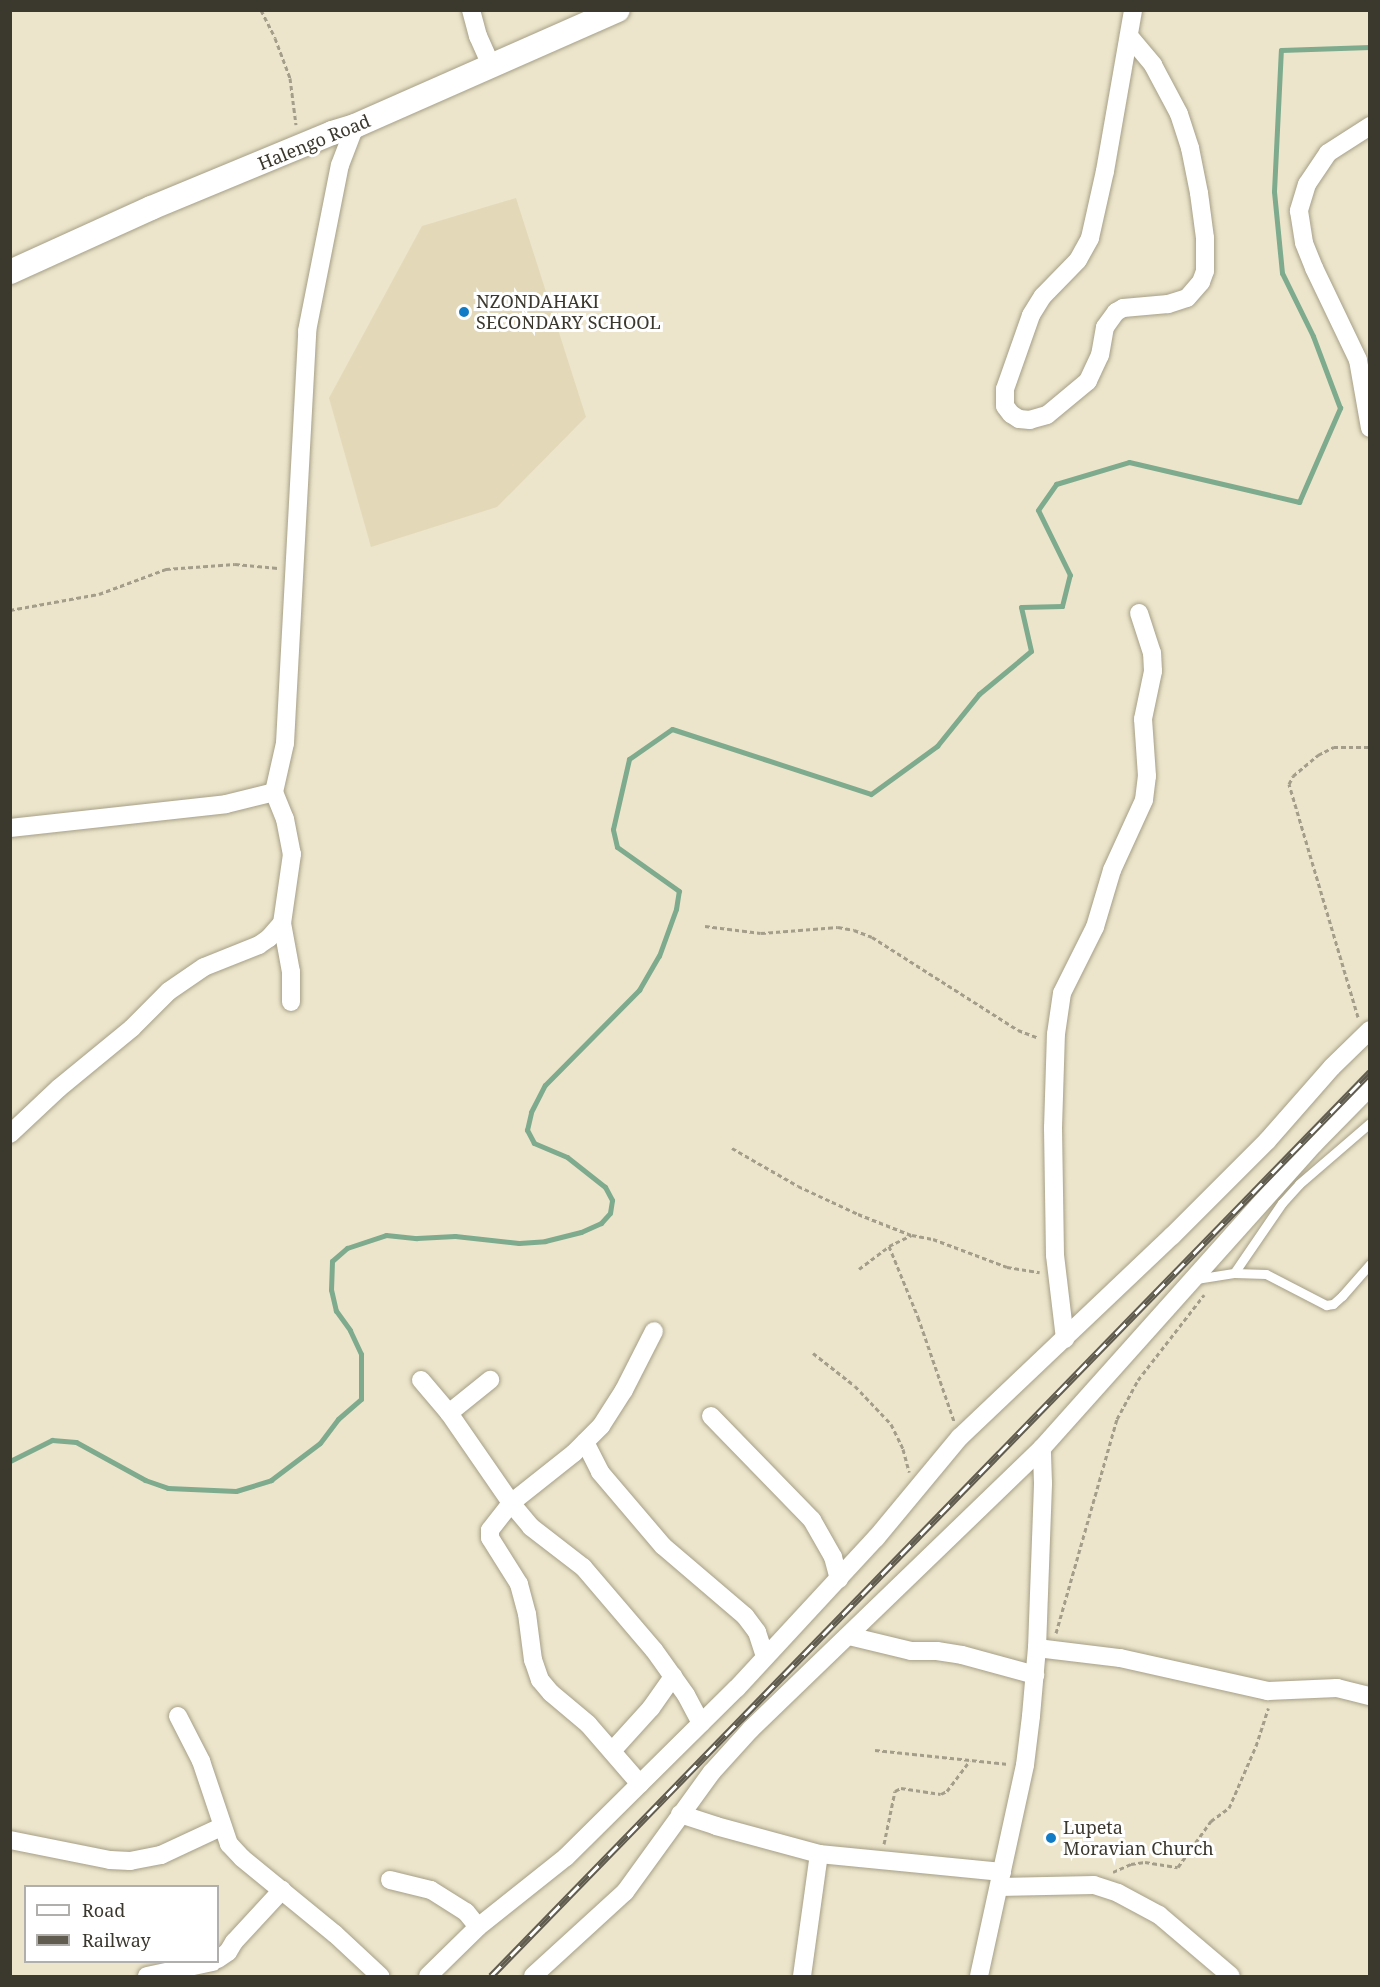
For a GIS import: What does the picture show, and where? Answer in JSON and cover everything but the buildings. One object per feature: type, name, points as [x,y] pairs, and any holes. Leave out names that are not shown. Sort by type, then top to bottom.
[{"type":"street","points":[[471,10],[478,36],[492,65]]},
{"type":"street","name":"Halengo Road","points":[[10,272],[151,208],[297,147],[355,126],[618,10]]},
{"type":"street","points":[[1129,36],[1167,87],[1182,122],[1199,193],[1205,238],[1205,271],[1201,282],[1187,298],[1168,304],[1123,308],[1116,312],[1105,327],[1100,355],[1088,381],[1047,415],[1029,420],[1019,419],[1005,406],[1005,389],[1031,315],[1043,296],[1078,260],[1090,238],[1106,171],[1133,10]]},
{"type":"street","points":[[291,1002],[291,972],[282,923],[292,854],[285,819],[274,792],[285,743],[307,331],[340,165],[355,126]]},
{"type":"street","points":[[1370,126],[1328,153],[1307,184],[1301,200],[1300,221],[1304,243],[1314,268],[1358,360],[1370,428]]},
{"type":"street","points":[[1347,140],[1370,144]]},
{"type":"street","points":[[1065,1339],[1057,1273],[1053,1128],[1055,1042],[1062,993],[1095,927],[1112,870],[1144,800],[1148,776],[1143,719],[1153,671],[1150,646],[1139,613]]},
{"type":"street","points":[[10,828],[226,804],[274,792]]},
{"type":"street","points":[[10,1134],[59,1088],[132,1028],[170,991],[204,967],[259,945],[269,938],[282,923]]},
{"type":"street","points":[[428,1977],[478,1927],[566,1857],[701,1723],[839,1579],[960,1437],[1065,1339],[1267,1141],[1332,1067],[1367,1033]]},
{"type":"street","points":[[533,1977],[625,1892],[712,1772],[751,1729],[1042,1448],[1314,1144],[1370,1087]]},
{"type":"street","points":[[640,1784],[588,1724],[550,1694],[540,1680],[532,1660],[527,1614],[519,1584],[490,1539],[490,1530],[511,1503],[601,1426],[624,1390],[654,1331]]},
{"type":"street","points":[[421,1380],[449,1413],[511,1503],[531,1527],[583,1567],[643,1636],[673,1676],[701,1723]]},
{"type":"street","points":[[449,1413],[490,1380]]},
{"type":"street","points":[[711,1416],[812,1520],[833,1557],[839,1579]]},
{"type":"street","points":[[585,1442],[605,1479],[663,1546],[746,1617],[757,1632],[765,1657]]},
{"type":"street","points":[[979,1977],[1025,1765],[1035,1676],[1044,1648],[1042,1448]]},
{"type":"street","points":[[849,1636],[911,1652],[950,1653],[1035,1676]]},
{"type":"street","points":[[1044,1648],[1120,1658],[1273,1692],[1337,1688],[1370,1696]]},
{"type":"street","points":[[612,1751],[651,1708],[673,1676]]},
{"type":"street","points":[[178,1716],[201,1761],[221,1827],[229,1844],[242,1858],[282,1890],[380,1977]]},
{"type":"street","points":[[680,1814],[819,1854],[881,1861],[1000,1880],[1094,1885],[1138,1903],[1159,1915],[1231,1977]]},
{"type":"street","points":[[10,1840],[88,1856],[130,1861],[170,1851],[221,1827]]},
{"type":"street","points":[[802,1977],[819,1854]]},
{"type":"street","points":[[390,1880],[431,1890],[466,1912],[478,1927]]},
{"type":"street","points":[[219,1958],[228,1952],[234,1941],[282,1890]]},
{"type":"street","points":[[147,1977],[209,1963]]},
{"type":"lane","points":[[1234,1273],[1282,1203],[1299,1184],[1370,1123]]},
{"type":"lane","points":[[1194,1280],[1252,1271],[1277,1278],[1326,1305],[1333,1304],[1342,1296],[1370,1264]]},
{"type":"path","points":[[261,10],[275,38],[290,78],[297,147]]},
{"type":"path","points":[[10,610],[99,594],[166,569],[235,564],[293,570]]},
{"type":"path","points":[[1367,1033],[1289,784],[1293,776],[1318,755],[1334,747],[1370,747]]},
{"type":"path","points":[[705,926],[761,933],[838,927],[854,930],[872,937],[1018,1030],[1055,1042]]},
{"type":"path","points":[[732,1148],[798,1186],[858,1214],[912,1235],[933,1239],[1007,1267],[1057,1273]]},
{"type":"path","points":[[859,1269],[889,1246],[912,1235]]},
{"type":"path","points":[[889,1246],[918,1317],[960,1437]]},
{"type":"path","points":[[1044,1648],[1063,1614],[1107,1452],[1122,1409],[1138,1380],[1218,1276]]},
{"type":"path","points":[[813,1353],[855,1386],[891,1424],[903,1449],[913,1494]]},
{"type":"path","points":[[1094,1885],[1131,1864],[1145,1862],[1178,1867],[1211,1821],[1229,1808],[1256,1746],[1273,1692]]},
{"type":"path","points":[[875,1750],[1025,1765]]},
{"type":"path","points":[[881,1861],[895,1791],[901,1788],[941,1794],[947,1791],[970,1761]]},
{"type":"shaded area","name":"NZONDAHAKI SECONDARY SCHOOL","points":[[516,198],[586,417],[497,507],[371,547],[329,398],[422,226]]},
{"type":"waterway","points":[[10,1461],[52,1440],[76,1442],[145,1480],[168,1488],[236,1491],[271,1480],[320,1443],[338,1419],[361,1399],[361,1354],[350,1330],[336,1311],[331,1290],[332,1261],[347,1248],[386,1235],[417,1238],[455,1236],[519,1243],[545,1241],[581,1232],[601,1223],[610,1213],[612,1200],[605,1187],[567,1157],[534,1143],[527,1130],[531,1112],[545,1085],[639,990],[659,956],[676,909],[679,891],[617,847],[613,829],[629,759],[672,729],[871,794],[937,746],[979,694],[1031,651],[1021,607],[1062,606],[1070,575],[1038,510],[1056,484],[1129,462],[1299,502],[1340,408],[1313,336],[1282,273],[1274,191],[1281,50],[1370,47]]},
{"type":"railway","points":[[491,1976],[1370,1072]]},
{"type":"place","name":"NZONDAHAKI SECONDARY SCHOOL","points":[[464,312]]},
{"type":"place","name":"Lupeta Moravian Church","points":[[1051,1838]]}]
